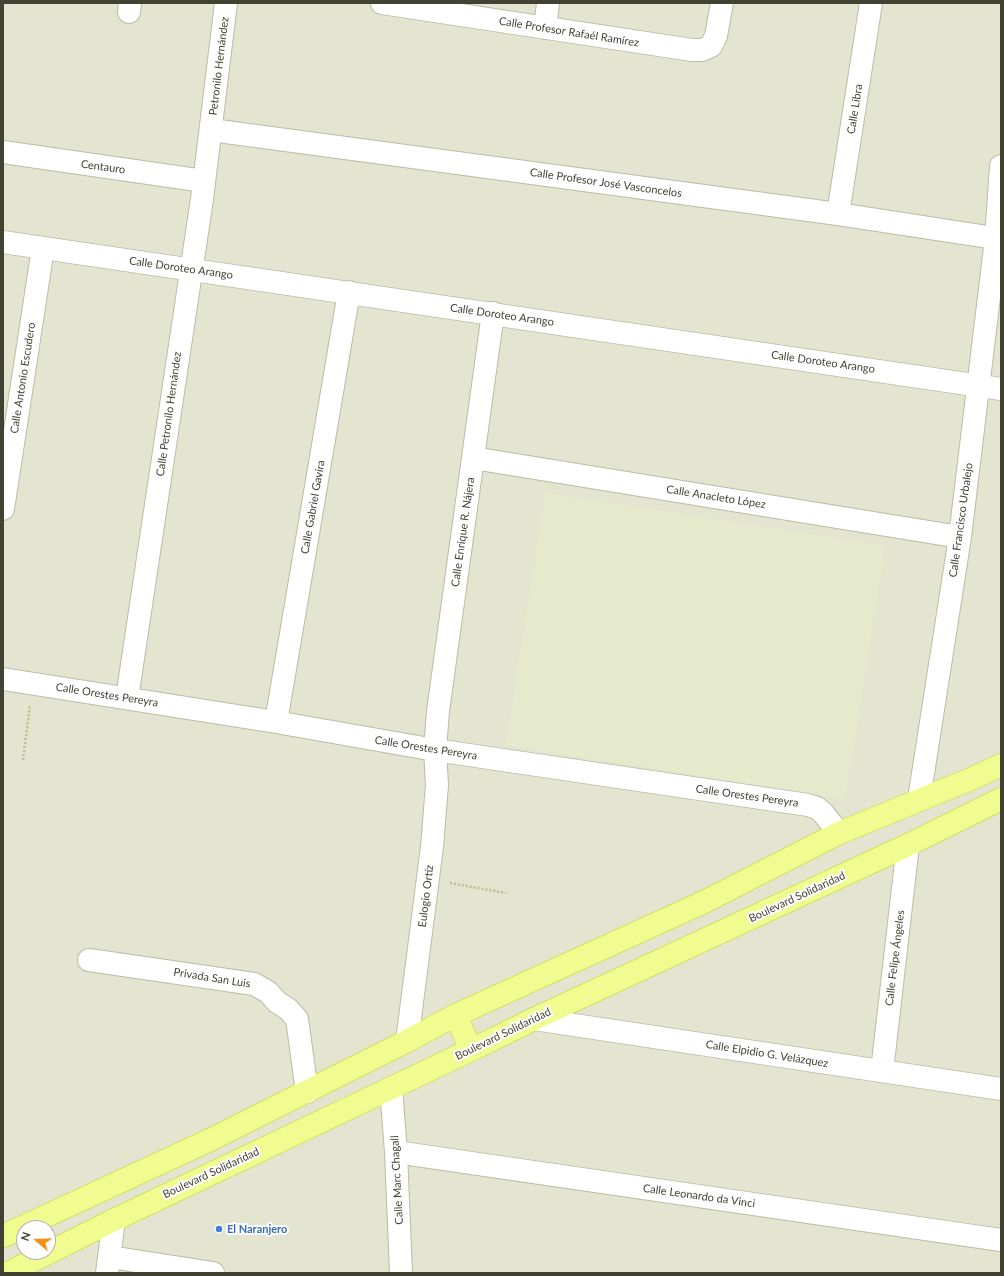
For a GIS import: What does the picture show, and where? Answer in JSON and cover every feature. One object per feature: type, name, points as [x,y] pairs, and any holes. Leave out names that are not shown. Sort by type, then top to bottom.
[{"type":"main road","points":[[3,1236],[212,1139],[456,1015],[710,898],[839,833],[971,779],[1001,765]]},
{"type":"main road","points":[[971,779],[994,803]]},
{"type":"main road","name":"Boulevard Solidaridad","points":[[8,1273],[114,1220],[534,1019],[908,845],[994,803]]},
{"type":"main road","points":[[710,898],[725,930]]},
{"type":"main road","points":[[456,1015],[471,1050]]},
{"type":"main road","points":[[212,1139],[227,1166]]},
{"type":"street","name":"Petronilo Hernández","points":[[211,130],[226,3]]},
{"type":"street","name":"Calle Profesor Rafaél Ramírez","points":[[382,3],[692,50],[702,50],[711,46],[716,36],[722,3]]},
{"type":"street","points":[[544,28],[548,3]]},
{"type":"street","name":"Calle Libra","points":[[838,214],[871,3]]},
{"type":"street","name":"Calle Petronilo Hernández","points":[[127,698],[211,130]]},
{"type":"street","name":"Calle Profesor José Vasconcelos","points":[[211,130],[838,214],[998,239]]},
{"type":"street","name":"Centauro","points":[[3,152],[204,181]]},
{"type":"street","name":"Calle Francisco Urbalejo","points":[[919,800],[960,537],[978,385],[998,239],[1001,166]]},
{"type":"street","name":"Calle Doroteo Arango","points":[[3,242],[1001,389]]},
{"type":"street","name":"Calle Antonio Escudero","points":[[3,509],[43,248]]},
{"type":"street","name":"Calle Gabriel Gavira","points":[[276,722],[349,292]]},
{"type":"street","name":"Calle Enrique R. Nájera","points":[[435,750],[438,711],[493,313]]},
{"type":"street","name":"Calle Anacleto López","points":[[473,458],[960,537]]},
{"type":"street","name":"Calle Orestes Pereyra","points":[[3,679],[276,722],[435,750],[808,805],[817,808],[823,813],[839,833]]},
{"type":"street","name":"Eulogio Ortíz","points":[[407,1041],[432,847],[437,785],[435,750]]},
{"type":"street","name":"Calle Felipe Ángeles","points":[[882,1071],[908,845]]},
{"type":"street","name":"Privada San Luis","points":[[89,960],[254,984],[268,992],[297,1019],[307,1092]]},
{"type":"street","name":"Calle Elpidio G. Velázquez","points":[[534,1019],[1001,1089]]},
{"type":"street","name":"Calle Marc Chagall","points":[[391,1088],[396,1152],[401,1273]]},
{"type":"street","name":"Calle Leonardo da Vinci","points":[[396,1152],[1001,1240]]},
{"type":"street","points":[[114,1220],[109,1265],[213,1273]]},
{"type":"path","points":[[23,760],[33,684]]},
{"type":"path","points":[[428,879],[506,893]]},
{"type":"shaded area","points":[[3,3],[1001,3],[1001,1273],[3,1273]]},
{"type":"shaded area","points":[[546,493],[885,546],[845,799],[506,745]]},
{"type":"place","name":"El Naranjero","points":[[219,1229]]}]
